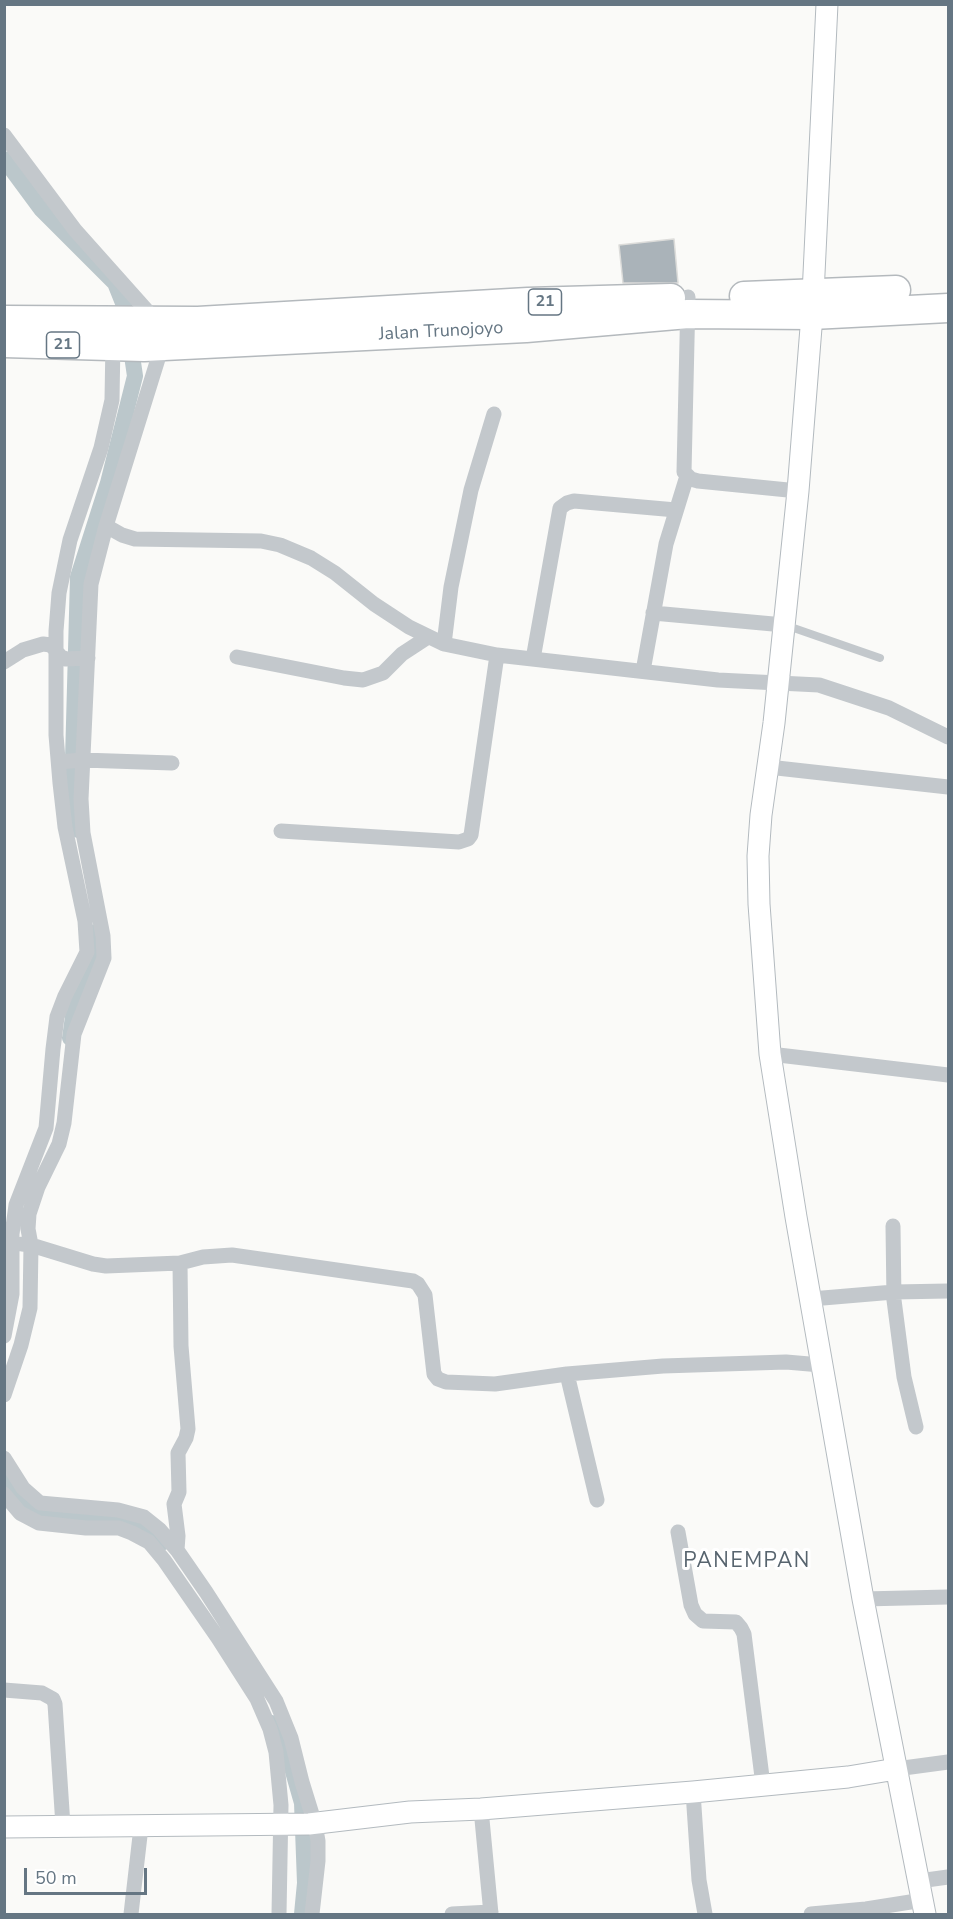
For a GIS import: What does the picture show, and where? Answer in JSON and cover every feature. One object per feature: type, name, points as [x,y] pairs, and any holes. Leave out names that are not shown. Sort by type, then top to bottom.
[{"type":"highway","name":"Jalan Trunojoyo","points":[[812,304],[948,288]]},
{"type":"highway","name":"Jalan Trunojoyo","points":[[4,343],[133,334],[688,306],[812,304],[948,308]]},
{"type":"highway","name":"Jalan Trunojoyo","points":[[4,320],[133,334]]},
{"type":"main road","points":[[827,4],[812,304],[798,491],[758,856],[759,904],[770,1054],[821,1365],[863,1599],[922,1899]]},
{"type":"main road","points":[[4,1827],[299,1824],[410,1812],[481,1809],[693,1792],[896,1770]]},
{"type":"street","points":[[4,135],[75,230],[133,334],[106,526],[72,656],[56,735],[71,761],[81,798],[83,833],[105,946],[96,955],[75,1001],[74,1034],[61,1134],[28,1214],[28,1229],[22,1244],[4,1336]]},
{"type":"street","points":[[688,306],[682,468],[687,476],[698,481],[798,491]]},
{"type":"street","points":[[4,1395],[21,1345],[30,1308],[22,1244],[13,1219],[16,1205],[46,1128],[57,1017],[94,985],[96,955],[85,921],[65,827],[71,761],[72,656],[59,592],[68,549],[101,448],[112,400],[133,334]]},
{"type":"street","points":[[444,644],[451,587],[471,490],[494,414]]},
{"type":"street","points":[[643,671],[666,544],[687,476]]},
{"type":"street","points":[[533,659],[560,508],[574,501],[676,510]]},
{"type":"street","points":[[106,526],[135,539],[261,541],[280,545],[311,558],[335,573],[374,604],[410,627],[444,644],[497,655],[718,680],[819,685],[889,708],[948,737]]},
{"type":"street","points":[[653,613],[784,625]]},
{"type":"street","points":[[237,657],[363,680],[383,673],[402,654],[428,637]]},
{"type":"street","points":[[4,662],[14,654],[33,646],[48,644],[72,656]]},
{"type":"street","points":[[281,831],[459,842],[467,840],[471,835],[497,655]]},
{"type":"street","points":[[71,761],[172,763]]},
{"type":"street","points":[[768,766],[948,787]]},
{"type":"street","points":[[770,1054],[948,1075]]},
{"type":"street","points":[[893,1226],[894,1292],[904,1377],[916,1427]]},
{"type":"street","points":[[22,1244],[106,1266],[180,1263],[203,1257],[232,1256],[413,1281],[418,1284],[425,1295],[430,1355],[434,1374],[438,1380],[446,1382],[495,1384],[567,1374],[663,1366],[786,1362],[821,1365]]},
{"type":"street","points":[[177,1550],[178,1536],[174,1504],[179,1492],[178,1453],[188,1429],[181,1346],[180,1263]]},
{"type":"street","points":[[811,1299],[894,1292],[948,1291]]},
{"type":"street","points":[[567,1374],[597,1500]]},
{"type":"street","points":[[4,1458],[9,1492],[20,1513],[39,1523],[86,1528],[119,1528],[149,1542],[225,1634],[282,1712],[299,1824],[279,1914]]},
{"type":"street","points":[[9,1492],[32,1497],[40,1503],[118,1510],[137,1514],[153,1524],[177,1550],[225,1634],[270,1729],[299,1824],[318,1861],[312,1914]]},
{"type":"street","points":[[678,1532],[691,1605],[695,1614],[703,1621],[736,1623],[744,1634],[763,1785]]},
{"type":"street","points":[[863,1599],[948,1598]]},
{"type":"street","points":[[4,1690],[47,1695],[53,1699],[63,1826]]},
{"type":"street","points":[[896,1770],[948,1762]]},
{"type":"street","points":[[693,1792],[699,1880],[705,1914]]},
{"type":"street","points":[[452,1914],[491,1913],[481,1809]]},
{"type":"street","points":[[131,1914],[141,1827]]},
{"type":"street","points":[[811,1914],[866,1909],[922,1899],[948,1877]]},
{"type":"lane","points":[[784,625],[880,658]]},
{"type":"building","points":[[674,239],[678,283],[623,283],[619,245]]},
{"type":"waterway","points":[[4,159],[41,209],[115,283],[125,308],[135,376],[108,483],[78,577],[72,796],[78,830]]},
{"type":"waterway","points":[[70,1038],[75,1002],[93,971],[98,944],[96,932]]},
{"type":"waterway","points":[[4,1479],[14,1494],[37,1511],[149,1529],[162,1543]]},
{"type":"waterway","points":[[272,1723],[290,1761],[302,1803],[305,1883],[302,1914]]},
{"type":"district","name":"PANEMPAN","points":[[747,1562]]}]
